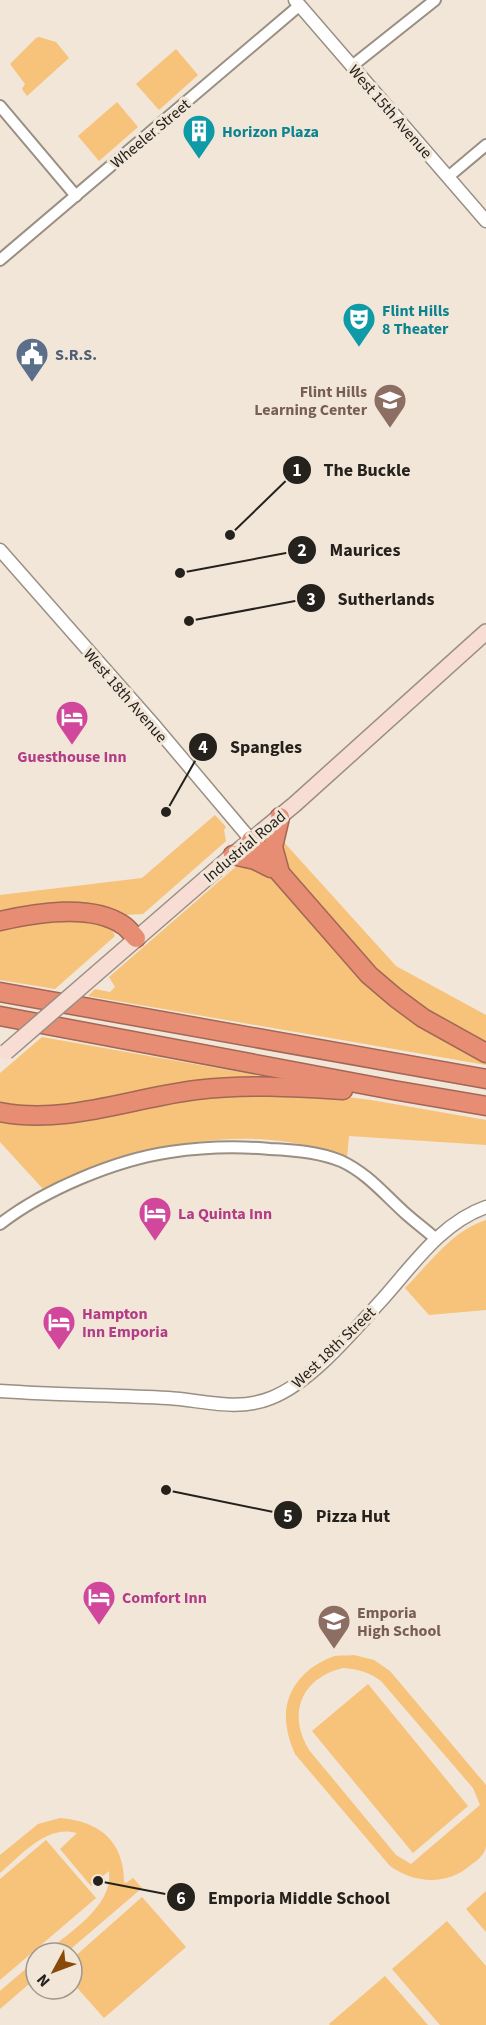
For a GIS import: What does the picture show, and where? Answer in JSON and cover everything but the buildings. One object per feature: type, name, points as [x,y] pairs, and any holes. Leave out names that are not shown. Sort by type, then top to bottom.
[{"type":"highway","points":[[280,817],[273,847],[280,873]]},
{"type":"highway","points":[[251,840],[369,975],[396,999],[447,1032],[486,1053]]},
{"type":"highway","points":[[232,855],[255,860],[280,873]]},
{"type":"highway","points":[[0,921],[46,912],[82,913],[106,917],[124,925],[136,938]]},
{"type":"highway","points":[[0,992],[486,1080]]},
{"type":"highway","points":[[0,1016],[486,1106]]},
{"type":"highway","points":[[0,1112],[56,1115],[197,1090],[274,1086],[393,1090]]},
{"type":"main road","name":"Industrial Road","points":[[3,1055],[232,855],[280,817],[486,632]]},
{"type":"street","points":[[352,66],[435,0]]},
{"type":"street","name":"West 15th Avenue","points":[[298,3],[486,221]]},
{"type":"street","name":"Wheeler Street","points":[[0,260],[298,3]]},
{"type":"street","points":[[0,106],[76,196]]},
{"type":"street","points":[[448,177],[486,145]]},
{"type":"street","name":"West 18th Avenue","points":[[0,550],[154,725],[251,840]]},
{"type":"street","points":[[0,1224],[38,1199],[89,1174],[113,1166],[169,1152],[240,1147],[302,1151],[340,1161],[364,1176],[436,1239]]},
{"type":"street","name":"West 18th Street","points":[[0,1391],[170,1398],[222,1406],[269,1400],[302,1381],[379,1303],[436,1239],[471,1212],[486,1207]]},
{"type":"shaded area","points":[[39,37],[56,42],[69,58],[27,96],[22,89],[25,84],[10,64]]},
{"type":"shaded area","points":[[176,49],[198,75],[159,110],[136,84]]},
{"type":"shaded area","points":[[117,102],[138,127],[99,161],[78,136]]},
{"type":"shaded area","points":[[215,815],[226,827],[224,830],[226,841],[143,914],[125,915],[119,911],[94,905],[67,903],[0,912],[0,895],[142,878]]},
{"type":"shaded area","points":[[281,839],[396,966],[486,1015],[486,1045],[446,1024],[386,981],[285,870]]},
{"type":"shaded area","points":[[240,863],[268,875],[335,948],[486,1059],[486,1065],[88,996],[95,989],[110,992],[115,987],[109,977]]},
{"type":"shaded area","points":[[80,916],[111,927],[115,936],[55,989],[0,980],[0,926]]},
{"type":"shaded area","points":[[42,1037],[267,1077],[266,1081],[82,1107],[0,1106],[0,1073]]},
{"type":"shaded area","points":[[204,1095],[339,1096],[486,1120],[486,1145],[349,1136],[347,1158],[321,1149],[284,1141],[213,1140],[141,1153],[74,1175],[43,1189],[0,1142],[0,1120]]},
{"type":"shaded area","points":[[486,1220],[486,1310],[429,1315],[405,1288],[452,1240],[463,1231]]},
{"type":"shaded area","points":[[354,1655],[374,1660],[390,1671],[486,1785],[485,1849],[477,1861],[452,1876],[442,1879],[421,1879],[390,1866],[295,1754],[287,1731],[286,1719],[286,1708],[293,1688],[300,1678],[322,1661],[335,1656]],"holes":[[[343,1668],[368,1673],[381,1681],[473,1788],[480,1805],[411,1864],[396,1855],[309,1750],[302,1737],[299,1723],[302,1699],[317,1680]]]},
{"type":"shaded area","points":[[368,1684],[468,1806],[413,1853],[312,1731]]},
{"type":"shaded area","points":[[60,1818],[74,1820],[97,1829],[114,1845],[123,1868],[124,1882],[133,1878],[142,1888],[80,1941],[60,1941],[88,1918],[97,1907],[109,1884],[109,1871],[91,1886],[60,1849],[77,1833],[66,1831],[45,1837],[0,1873],[0,1855],[38,1824]]},
{"type":"shaded area","points":[[46,1840],[96,1898],[46,1941],[24,1941],[24,1960],[0,1980],[0,1879]]},
{"type":"shaded area","points":[[486,1891],[486,1932],[466,1909]]},
{"type":"shaded area","points":[[142,1897],[186,1947],[104,2018],[84,1996],[84,1948]]},
{"type":"shaded area","points":[[447,1921],[486,1966],[486,2025],[440,2025],[392,1969]]},
{"type":"shaded area","points":[[24,1970],[24,1988],[0,2009],[0,1991]]},
{"type":"shaded area","points":[[385,1976],[428,2025],[329,2024]]},
{"type":"place","name":"Horizon Plaza","points":[[199,160]]},
{"type":"place","name":"Flint Hills 8 Theater","points":[[359,348]]},
{"type":"place","name":"S.R.S.","points":[[32,383]]},
{"type":"place","name":"Flint Hills Learning Center","points":[[390,429]]},
{"type":"place","name":"The Buckle","points":[[230,535]]},
{"type":"place","name":"Maurices","points":[[180,573]]},
{"type":"place","name":"Sutherlands","points":[[189,621]]},
{"type":"place","name":"Guesthouse Inn","points":[[72,746]]},
{"type":"place","name":"Spangles","points":[[166,812]]},
{"type":"place","name":"La Quinta Inn","points":[[155,1242]]},
{"type":"place","name":"Hampton Inn Emporia","points":[[59,1351]]},
{"type":"place","name":"Pizza Hut","points":[[166,1490]]},
{"type":"place","name":"Comfort Inn","points":[[99,1626]]},
{"type":"place","name":"Emporia High School","points":[[334,1650]]},
{"type":"place","name":"Emporia Middle School","points":[[98,1881]]}]
